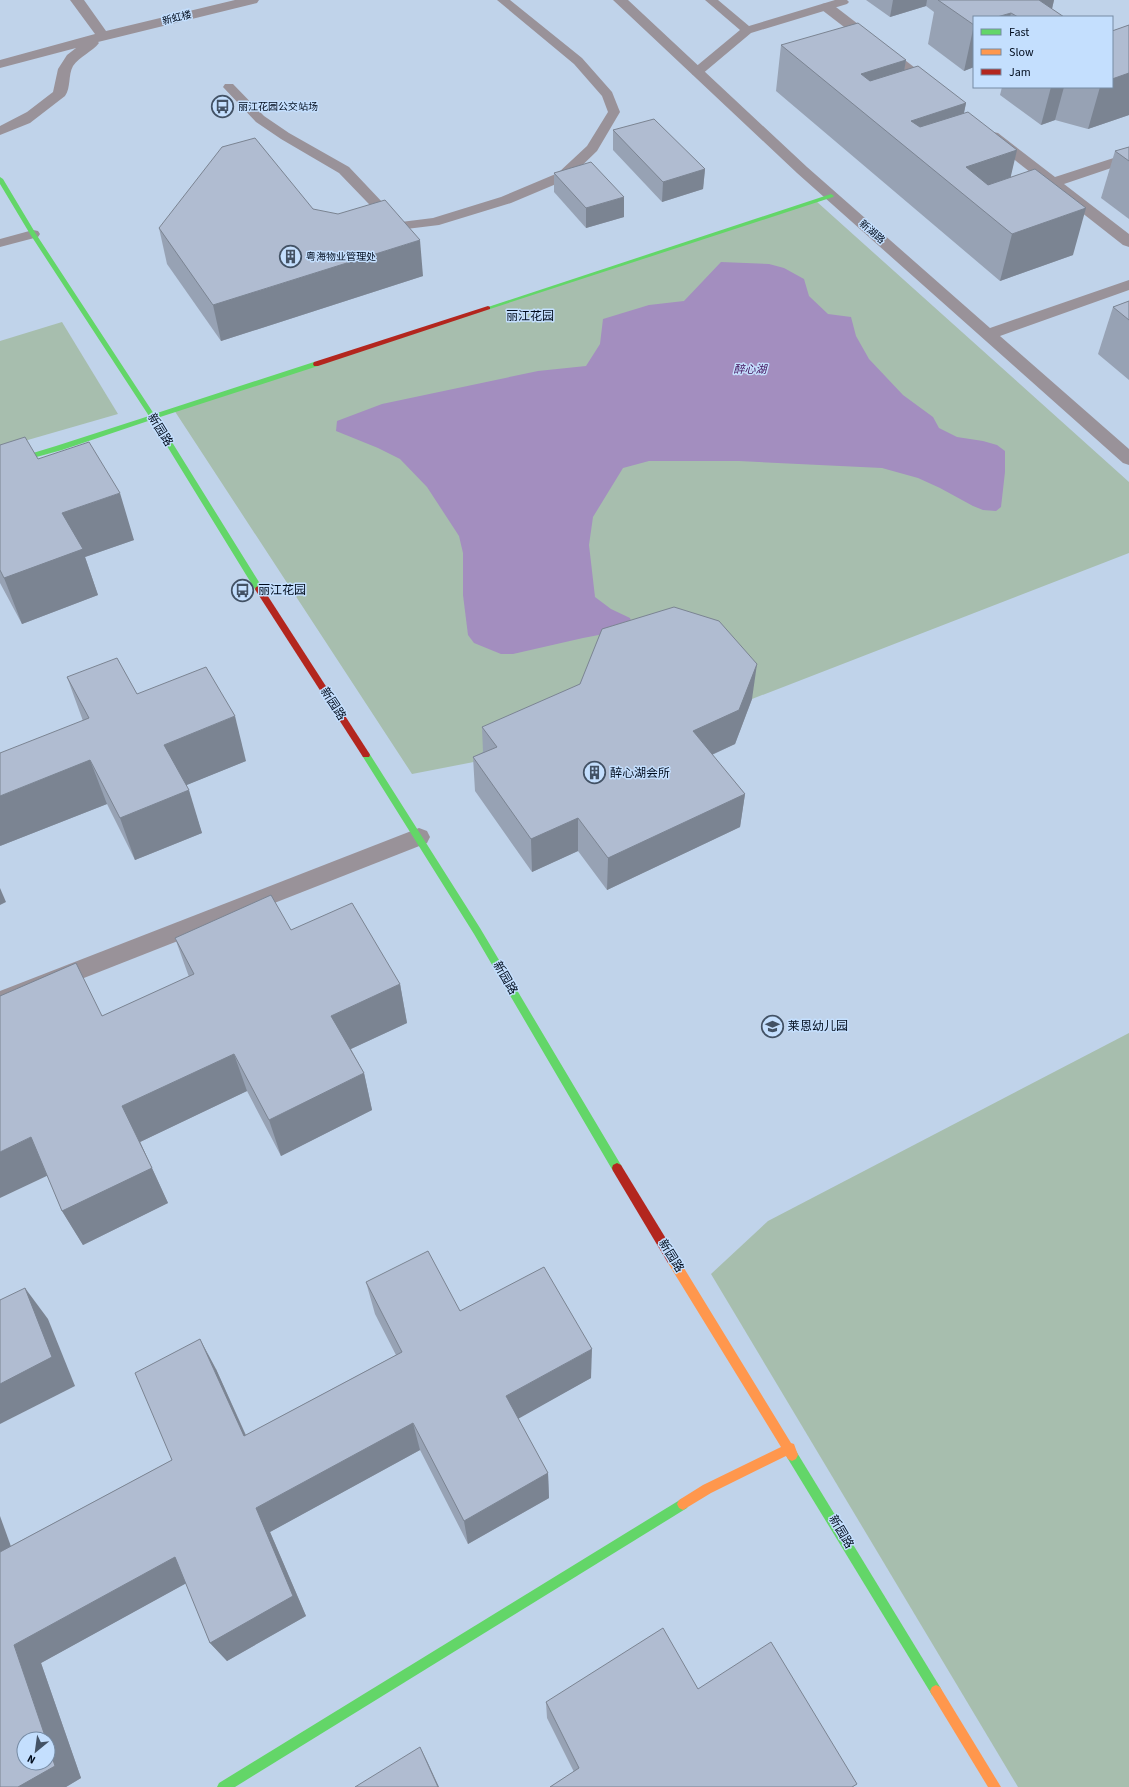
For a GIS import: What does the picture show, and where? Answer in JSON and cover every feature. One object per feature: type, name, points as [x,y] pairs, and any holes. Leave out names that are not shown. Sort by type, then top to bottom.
[{"type":"street","points":[[0,131],[20,124],[43,108],[60,93],[61,76],[72,56],[103,36],[77,0]]},
{"type":"street","name":"新虹楼","points":[[0,64],[103,36],[252,0]]},
{"type":"street","name":"新湖路","points":[[620,0],[831,196],[1129,459]]},
{"type":"street","points":[[827,7],[940,95]]},
{"type":"street","points":[[984,129],[1129,242]]},
{"type":"street","points":[[1053,183],[1129,157]]},
{"type":"street","name":"新园路","points":[[0,179],[33,234],[152,416],[259,590],[419,837],[477,931],[593,1129],[790,1448],[995,1787]]},
{"type":"street","points":[[0,465],[831,196]]},
{"type":"street","points":[[988,334],[1129,285]]},
{"type":"street","points":[[0,1001],[419,837]]},
{"type":"street","points":[[223,1787],[707,1489],[790,1448]]},
{"type":"lane","points":[[229,87],[260,119],[285,136],[344,170],[398,226],[434,222],[506,200],[563,176],[592,148],[614,112],[608,95],[578,62],[503,0]]},
{"type":"lane","points":[[711,0],[747,30]]},
{"type":"lane","points":[[697,72],[747,30],[843,2],[841,0]]},
{"type":"lane","points":[[0,243],[33,234]]},
{"type":"green space","points":[[816,201],[1129,482],[1129,553],[752,699],[715,656],[580,719],[484,760],[412,774],[174,410]]},
{"type":"green space","points":[[62,322],[118,414],[0,448],[0,341]]},
{"type":"green space","points":[[1129,1033],[1129,1787],[1018,1787],[711,1274],[768,1221]]},
{"type":"water","name":"醉心湖","points":[[721,262],[769,264],[784,268],[804,279],[809,296],[828,314],[851,317],[856,336],[869,359],[903,395],[933,417],[939,428],[957,437],[997,445],[1005,451],[1005,472],[1001,507],[996,511],[983,510],[918,478],[882,468],[739,461],[649,461],[623,468],[593,517],[589,545],[595,597],[611,609],[630,618],[632,624],[609,633],[513,654],[501,654],[474,643],[468,635],[463,595],[463,553],[459,536],[427,487],[400,459],[378,448],[336,431],[337,421],[382,404],[538,371],[586,366],[600,344],[603,319],[649,305],[684,301]]},
{"type":"building","points":[[938,0],[1039,0],[1063,16],[1016,16],[1011,13],[1000,16],[973,16],[973,24]]},
{"type":"building","points":[[858,23],[906,60],[861,74],[870,81],[918,66],[966,103],[911,121],[920,127],[968,112],[1017,150],[966,167],[988,185],[1035,169],[1086,208],[1012,234],[781,45]]},
{"type":"building","points":[[1129,25],[1129,73],[1113,79],[1113,31]]},
{"type":"building","points":[[654,119],[705,169],[663,182],[613,130]]},
{"type":"building","points":[[255,138],[313,209],[338,214],[385,200],[420,240],[213,305],[159,228],[222,147]]},
{"type":"building","points":[[1129,147],[1129,161],[1115,151]]},
{"type":"building","points":[[591,162],[624,197],[586,208],[554,173]]},
{"type":"building","points":[[1129,301],[1129,320],[1113,307]]},
{"type":"building","points":[[25,437],[38,459],[89,442],[120,493],[62,513],[83,549],[4,578],[0,570],[0,445]]},
{"type":"building","name":"醉心湖会所","points":[[674,607],[719,621],[757,664],[739,710],[693,731],[745,794],[608,858],[578,818],[531,839],[473,757],[497,747],[482,727],[580,684],[602,629]]},
{"type":"building","points":[[117,658],[137,694],[206,667],[235,716],[164,745],[189,790],[120,818],[90,760],[0,796],[0,753],[89,718],[67,677]]},
{"type":"building","points":[[271,895],[291,930],[352,903],[400,984],[331,1016],[364,1073],[269,1120],[234,1054],[122,1106],[152,1168],[62,1211],[31,1137],[0,1152],[0,996],[76,963],[102,1016],[194,974],[175,938]]},
{"type":"building","points":[[428,1251],[460,1311],[544,1267],[592,1349],[506,1396],[548,1473],[464,1521],[413,1423],[256,1508],[293,1596],[210,1643],[175,1557],[14,1645],[43,1731],[16,1731],[16,1771],[46,1771],[18,1787],[0,1787],[0,1552],[172,1460],[135,1373],[200,1339],[244,1436],[402,1352],[366,1282]]},
{"type":"building","points":[[25,1288],[52,1357],[0,1384],[0,1300]]},
{"type":"building","points":[[663,1628],[698,1689],[771,1642],[857,1784],[852,1787],[550,1787],[579,1768],[546,1702]]},
{"type":"building","points":[[420,1747],[438,1787],[355,1787]]},
{"type":"traffic: fast","points":[[0,179],[33,234],[152,416],[259,589]]},
{"type":"traffic: fast","points":[[488,308],[831,196]]},
{"type":"traffic: fast","points":[[0,465],[59,448],[316,364]]},
{"type":"traffic: fast","points":[[366,755],[477,931],[617,1168]]},
{"type":"traffic: fast","points":[[792,1455],[936,1691]]},
{"type":"traffic: fast","points":[[223,1787],[683,1504]]},
{"type":"traffic: slow","points":[[672,1259],[792,1455]]},
{"type":"traffic: slow","points":[[683,1504],[707,1489],[790,1448]]},
{"type":"traffic: slow","points":[[936,1691],[995,1787]]},
{"type":"traffic: jam","points":[[316,364],[488,308]]},
{"type":"traffic: jam","points":[[259,589],[366,755]]},
{"type":"traffic: jam","points":[[617,1168],[672,1259]]},
{"type":"place","name":"丽江花园公交站场","points":[[223,107]]},
{"type":"place","name":"粤海物业管理处","points":[[290,257]]},
{"type":"place","name":"丽江花园","points":[[242,590]]},
{"type":"place","name":"醉心湖会所","points":[[594,773]]},
{"type":"place","name":"莱恩幼儿园","points":[[772,1026]]},
{"type":"district","name":"丽江花园","points":[[530,316]]}]
